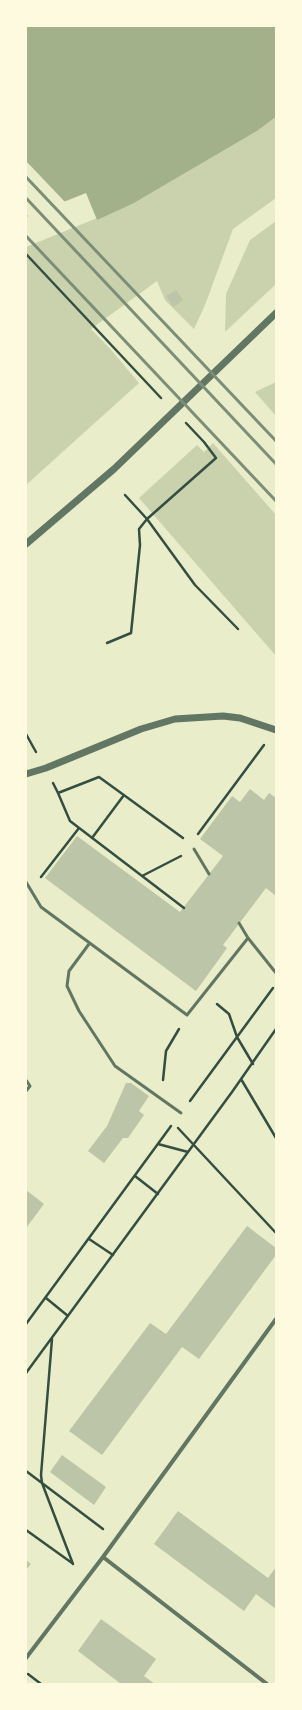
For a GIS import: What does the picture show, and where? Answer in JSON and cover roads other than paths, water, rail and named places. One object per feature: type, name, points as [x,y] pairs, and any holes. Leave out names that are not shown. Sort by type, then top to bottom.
[{"type":"street","points":[[26,544],[114,469],[276,313]]},
{"type":"street","points":[[26,774],[46,768],[141,729],[176,719],[223,716],[240,718],[276,730]]},
{"type":"street","points":[[26,1658],[89,1576],[276,1319]]},
{"type":"street","points":[[103,1557],[267,1684]]},
{"type":"lane","points":[[194,849],[209,874]]},
{"type":"lane","points":[[26,882],[41,907],[89,944],[187,1015],[248,938]]},
{"type":"lane","points":[[239,923],[248,938],[276,973]]},
{"type":"lane","points":[[89,944],[69,971],[67,986],[79,1011],[115,1066],[181,1113]]},
{"type":"lane","points":[[26,1080],[30,1086],[26,1091]]},
{"type":"railway","points":[[26,177],[276,441]]},
{"type":"railway","points":[[26,198],[276,464]]},
{"type":"railway","points":[[26,236],[276,501]]}]
